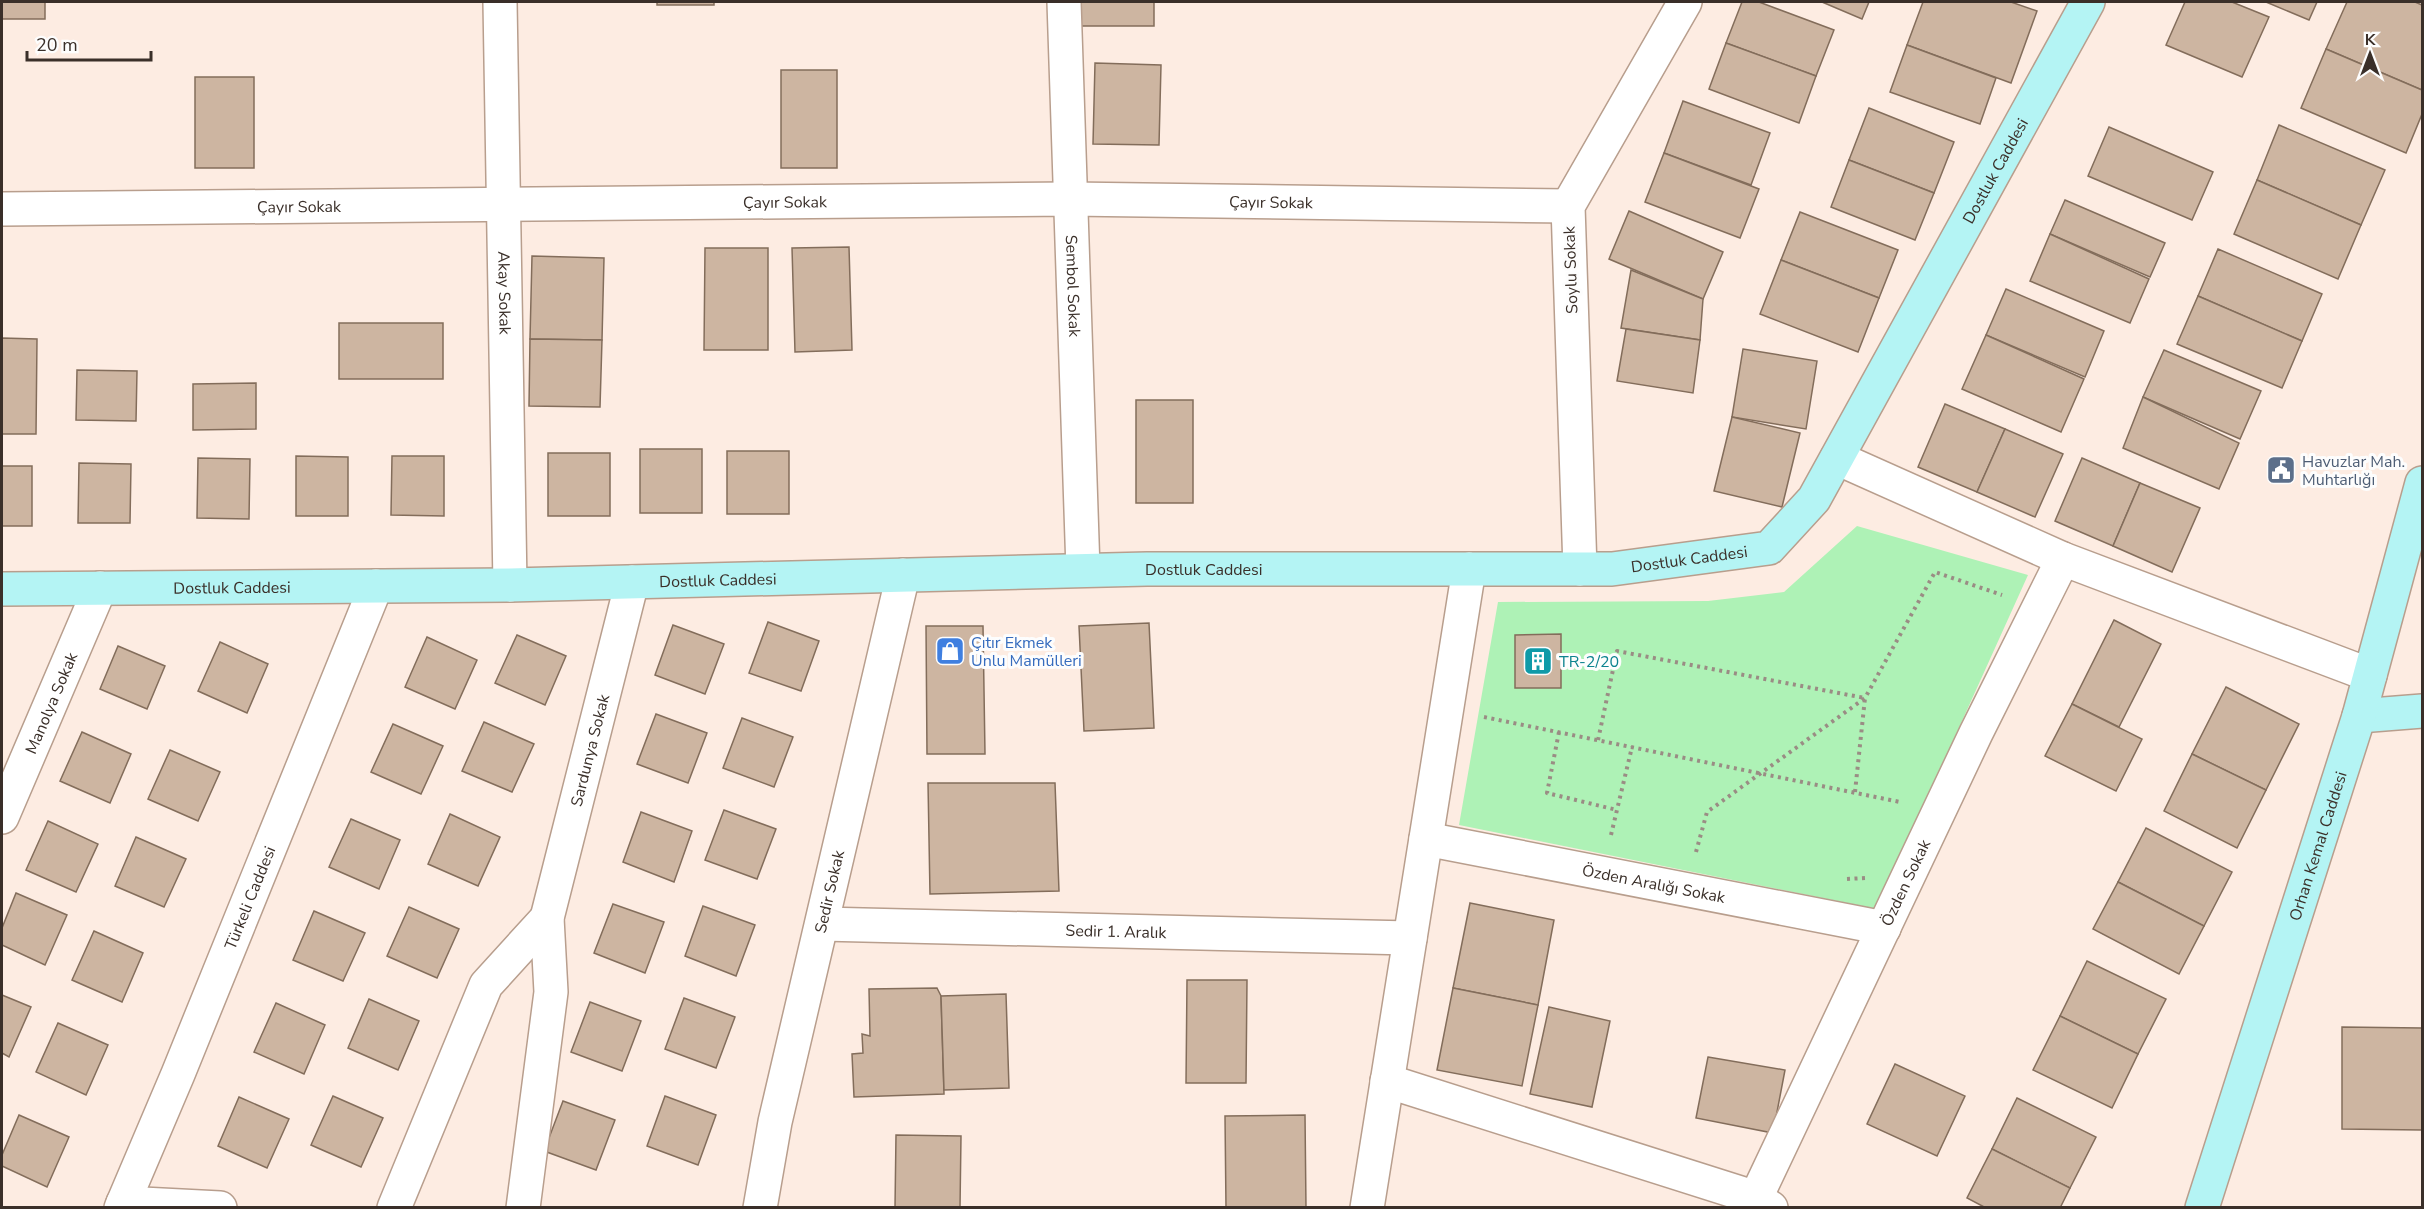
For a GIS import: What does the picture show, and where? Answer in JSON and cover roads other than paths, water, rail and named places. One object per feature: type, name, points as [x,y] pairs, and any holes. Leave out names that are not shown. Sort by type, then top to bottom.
[{"type":"street","name":"Akay Sokak","points":[[500,2],[510,585]]},
{"type":"street","name":"Sembol Sokak","points":[[1064,2],[1083,570]]},
{"type":"street","name":"Soylu Sokak","points":[[1580,569],[1568,206],[1683,2]]},
{"type":"street","name":"Dostluk Caddesi","points":[[2,589],[510,585],[1083,570],[1612,569],[1769,548],[1814,499],[2088,2]]},
{"type":"street","name":"Çayır Sokak","points":[[2,209],[1070,199],[1568,206]]},
{"type":"street","points":[[1837,458],[2063,559],[2370,675]]},
{"type":"street","name":"Orhan Kemal Caddesi","points":[[2202,1208],[2359,716],[2422,483]]},
{"type":"street","name":"Özden Sokak","points":[[1759,1204],[1939,810],[2063,559]]},
{"type":"street","points":[[1367,1208],[1469,569]]},
{"type":"street","name":"Sedir Sokak","points":[[760,1208],[775,1122],[903,575]]},
{"type":"street","name":"Sardunya Sokak","points":[[523,1208],[551,992],[547,918],[632,582]]},
{"type":"street","name":"Türkeli Caddesi","points":[[122,1205],[178,1074],[376,586]]},
{"type":"street","name":"Manolya Sokak","points":[[2,817],[100,588]]},
{"type":"street","points":[[2359,716],[2422,711]]},
{"type":"street","name":"Özden Aralığı Sokak","points":[[1426,839],[1884,928]]},
{"type":"street","name":"Sardunya Sokak","points":[[394,1208],[486,985],[547,918]]},
{"type":"street","name":"Sedir 1. Aralık","points":[[822,924],[1410,938]]},
{"type":"street","points":[[1387,1081],[1759,1204]]},
{"type":"street","points":[[122,1205],[220,1208]]},
{"type":"place","name":"Havuzlar Mah. Muhtarlığı","points":[[2281,470]]},
{"type":"place","name":"Çıtır Ekmek Unlu Mamülleri","points":[[950,651]]},
{"type":"place","name":"TR-2/20","points":[[1538,661]]}]
